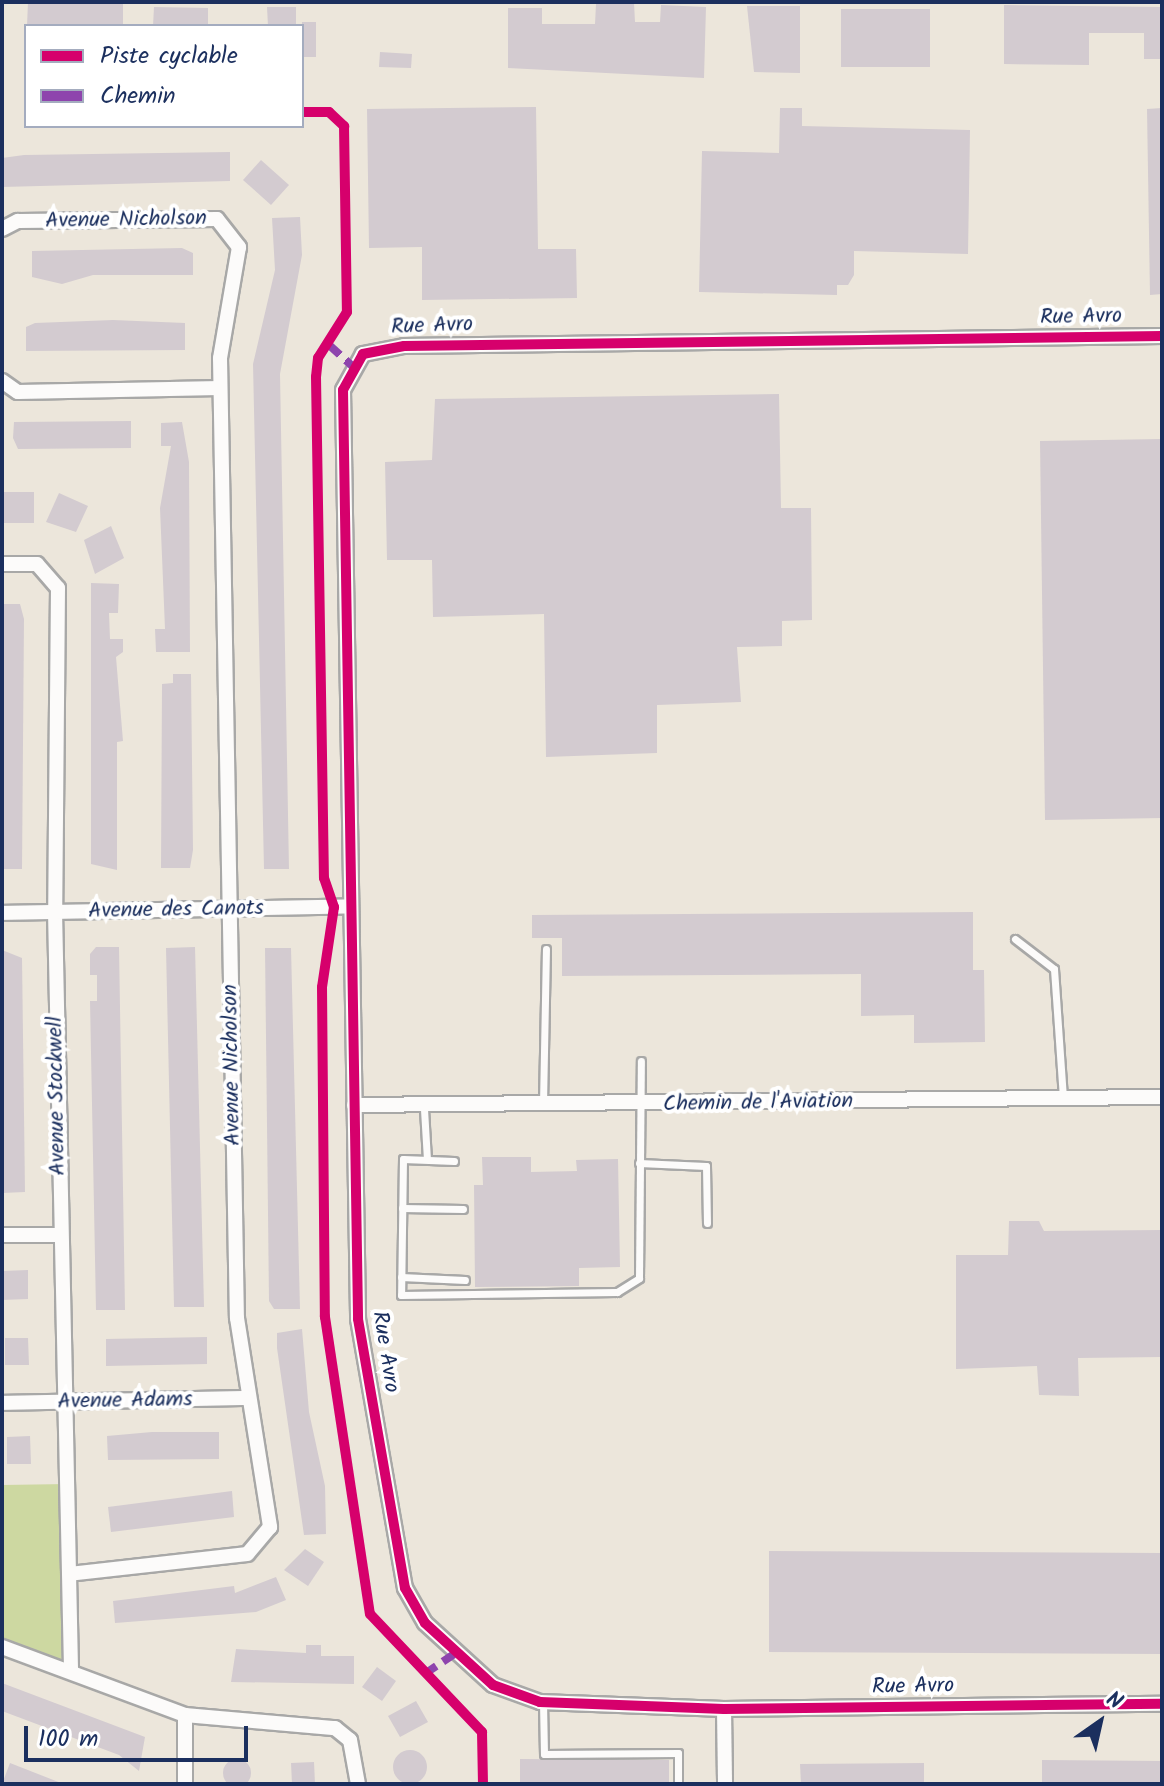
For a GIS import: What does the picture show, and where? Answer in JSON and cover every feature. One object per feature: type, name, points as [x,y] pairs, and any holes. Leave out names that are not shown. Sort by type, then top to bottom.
[{"type":"street","name":"Avenue Nicholson","points":[[2,229],[18,221],[217,219],[239,247],[220,388],[237,1318],[270,1527],[263,1540],[247,1554],[70,1574]]},
{"type":"street","name":"Rue Avro","points":[[1162,336],[404,346],[363,354],[343,390],[358,1319],[405,1588],[454,1654],[493,1685],[543,1702],[724,1709],[1162,1704]]},
{"type":"street","points":[[2,381],[18,392],[220,388]]},
{"type":"street","name":"Avenue Stockwell","points":[[2,564],[37,564],[58,588],[55,911],[59,1235],[68,1403],[71,1671]]},
{"type":"street","name":"Avenue des Canots","points":[[2,913],[351,906]]},
{"type":"street","name":"Chemin de l'Aviation","points":[[354,1105],[424,1109],[1162,1097]]},
{"type":"street","points":[[2,1235],[59,1235]]},
{"type":"street","name":"Avenue Adams","points":[[2,1403],[248,1398]]},
{"type":"street","points":[[2,1647],[185,1715],[335,1728],[350,1740],[358,1784]]},
{"type":"street","points":[[724,1709],[725,1784]]},
{"type":"street","points":[[185,1715],[185,1784]]},
{"type":"lane","points":[[1015,939],[1054,969],[1063,1099]]},
{"type":"lane","points":[[543,1107],[546,949]]},
{"type":"lane","points":[[454,1161],[403,1159],[401,1295],[617,1292],[639,1278],[641,1061]]},
{"type":"lane","points":[[424,1109],[427,1159]]},
{"type":"lane","points":[[639,1163],[706,1166],[707,1223]]},
{"type":"lane","points":[[402,1208],[463,1209]]},
{"type":"lane","points":[[401,1277],[465,1280]]},
{"type":"lane","points":[[543,1702],[544,1754],[678,1753],[678,1784]]},
{"type":"green space","points":[[68,1484],[71,1671],[2,1645],[2,1485]]},
{"type":"building","points":[[28,2],[123,2],[123,24],[27,24]]},
{"type":"building","points":[[634,3],[635,22],[660,22],[661,5],[706,7],[704,78],[508,68],[508,8],[542,8],[542,24],[595,24],[596,4]]},
{"type":"building","points":[[1004,5],[1162,7],[1162,59],[1144,59],[1144,33],[1089,33],[1089,65],[1004,64]]},
{"type":"building","points":[[747,6],[800,6],[800,73],[754,72]]},
{"type":"building","points":[[154,7],[208,8],[208,24],[153,24]]},
{"type":"building","points":[[267,7],[296,7],[296,24],[268,24]]},
{"type":"building","points":[[841,9],[930,9],[930,67],[841,67]]},
{"type":"building","points":[[316,22],[316,57],[304,57],[302,24]]},
{"type":"building","points":[[380,52],[412,54],[411,68],[379,67]]},
{"type":"building","points":[[536,107],[538,249],[576,249],[577,298],[422,300],[422,247],[369,248],[367,109]]},
{"type":"building","points":[[780,108],[802,108],[802,126],[970,130],[968,254],[854,251],[854,275],[848,285],[837,285],[837,295],[699,292],[702,151],[779,153]]},
{"type":"building","points":[[1162,108],[1162,294],[1150,295],[1147,109]]},
{"type":"building","points":[[230,152],[230,181],[2,187],[2,158],[24,155]]},
{"type":"building","points":[[261,160],[289,185],[271,205],[243,180]]},
{"type":"building","points":[[300,217],[302,255],[280,374],[289,869],[264,869],[253,364],[275,270],[272,218]]},
{"type":"building","points":[[182,248],[193,253],[193,275],[93,275],[62,284],[32,277],[32,251]]},
{"type":"building","points":[[113,320],[185,323],[185,350],[26,351],[26,327],[35,323]]},
{"type":"building","points":[[779,394],[781,508],[811,508],[812,620],[782,621],[782,646],[737,647],[741,702],[657,705],[657,753],[546,757],[544,614],[433,617],[432,560],[387,560],[385,462],[432,460],[435,399]]},
{"type":"building","points":[[131,421],[131,448],[18,449],[13,438],[14,422]]},
{"type":"building","points":[[182,422],[189,462],[190,652],[156,652],[155,629],[165,629],[160,508],[171,446],[161,446],[161,423]]},
{"type":"building","points":[[1162,439],[1162,818],[1045,820],[1040,441]]},
{"type":"building","points":[[3,492],[34,492],[34,523],[3,523]]},
{"type":"building","points":[[59,493],[88,506],[76,532],[46,522]]},
{"type":"building","points":[[111,526],[124,558],[95,574],[84,540]]},
{"type":"building","points":[[91,583],[119,584],[118,613],[109,613],[110,639],[123,639],[123,652],[116,657],[123,741],[117,742],[117,870],[91,864]]},
{"type":"building","points":[[2,604],[20,604],[24,619],[22,869],[2,869]]},
{"type":"building","points":[[173,674],[191,674],[193,850],[190,868],[161,868],[162,684],[173,683]]},
{"type":"building","points":[[973,912],[973,970],[984,970],[985,1042],[914,1043],[914,1015],[861,1016],[861,974],[562,976],[562,938],[532,938],[532,915]]},
{"type":"building","points":[[96,947],[119,947],[125,1310],[96,1310],[90,1001],[97,1001],[97,975],[90,975],[90,954]]},
{"type":"building","points":[[195,947],[204,1307],[174,1307],[166,948]]},
{"type":"building","points":[[265,948],[291,948],[300,1309],[274,1309],[269,1301]]},
{"type":"building","points":[[2,950],[22,958],[25,1192],[2,1193]]},
{"type":"building","points":[[482,1157],[531,1157],[531,1172],[577,1171],[576,1160],[618,1159],[620,1267],[579,1268],[579,1286],[475,1287],[474,1185],[483,1185]]},
{"type":"building","points":[[1009,1221],[1039,1221],[1044,1231],[1162,1230],[1162,1357],[1078,1358],[1079,1396],[1039,1395],[1037,1366],[956,1369],[956,1255],[1008,1255]]},
{"type":"building","points":[[28,1270],[28,1299],[2,1300],[2,1271]]},
{"type":"building","points":[[302,1329],[309,1412],[325,1486],[326,1534],[304,1535],[277,1348],[277,1333]]},
{"type":"building","points":[[207,1337],[207,1364],[106,1366],[106,1339]]},
{"type":"building","points":[[5,1338],[28,1338],[29,1365],[5,1365]]},
{"type":"building","points":[[219,1432],[219,1459],[108,1460],[107,1436]]},
{"type":"building","points":[[30,1436],[31,1464],[7,1464],[7,1437]]},
{"type":"building","points":[[232,1491],[234,1517],[111,1532],[108,1507]]},
{"type":"building","points":[[305,1549],[324,1562],[308,1586],[284,1570]]},
{"type":"building","points":[[769,1551],[1162,1553],[1162,1654],[769,1652]]},
{"type":"building","points":[[276,1577],[286,1600],[256,1612],[115,1623],[113,1601],[234,1586],[235,1593]]},
{"type":"building","points":[[306,1645],[321,1645],[321,1656],[354,1656],[354,1684],[231,1682],[236,1649],[306,1653]]},
{"type":"building","points":[[377,1667],[396,1681],[382,1701],[362,1687]]},
{"type":"building","points":[[2,1683],[145,1737],[139,1771],[119,1755],[2,1711]]},
{"type":"building","points":[[416,1701],[428,1722],[400,1737],[388,1716]]},
{"type":"building","points":[[410,1750],[422,1755],[427,1767],[422,1779],[410,1784],[398,1779],[393,1767],[398,1755]]},
{"type":"building","points":[[237,1759],[247,1763],[251,1773],[247,1783],[237,1787],[227,1783],[223,1773],[227,1763]]},
{"type":"building","points":[[520,1759],[669,1760],[669,1784],[520,1784]]},
{"type":"building","points":[[1042,1760],[1162,1761],[1162,1784],[1042,1784]]},
{"type":"building","points":[[314,1762],[315,1784],[292,1784],[291,1763]]},
{"type":"building","points":[[10,1763],[61,1783],[61,1784],[2,1784]]},
{"type":"building","points":[[924,1763],[924,1784],[801,1784],[800,1764]]},
{"type":"marked path","points":[[328,344],[361,374]]},
{"type":"marked path","points":[[423,1675],[454,1654]]},
{"type":"cycle path","points":[[304,112],[329,112],[344,126],[347,312],[318,358],[316,377],[324,878],[334,907],[322,987],[325,1317],[370,1614],[482,1732],[483,1784]]},
{"type":"cycle path","points":[[1162,336],[404,346],[363,354],[343,390],[358,1319],[405,1588],[425,1623],[493,1685],[540,1702],[724,1709],[1162,1704]]}]
